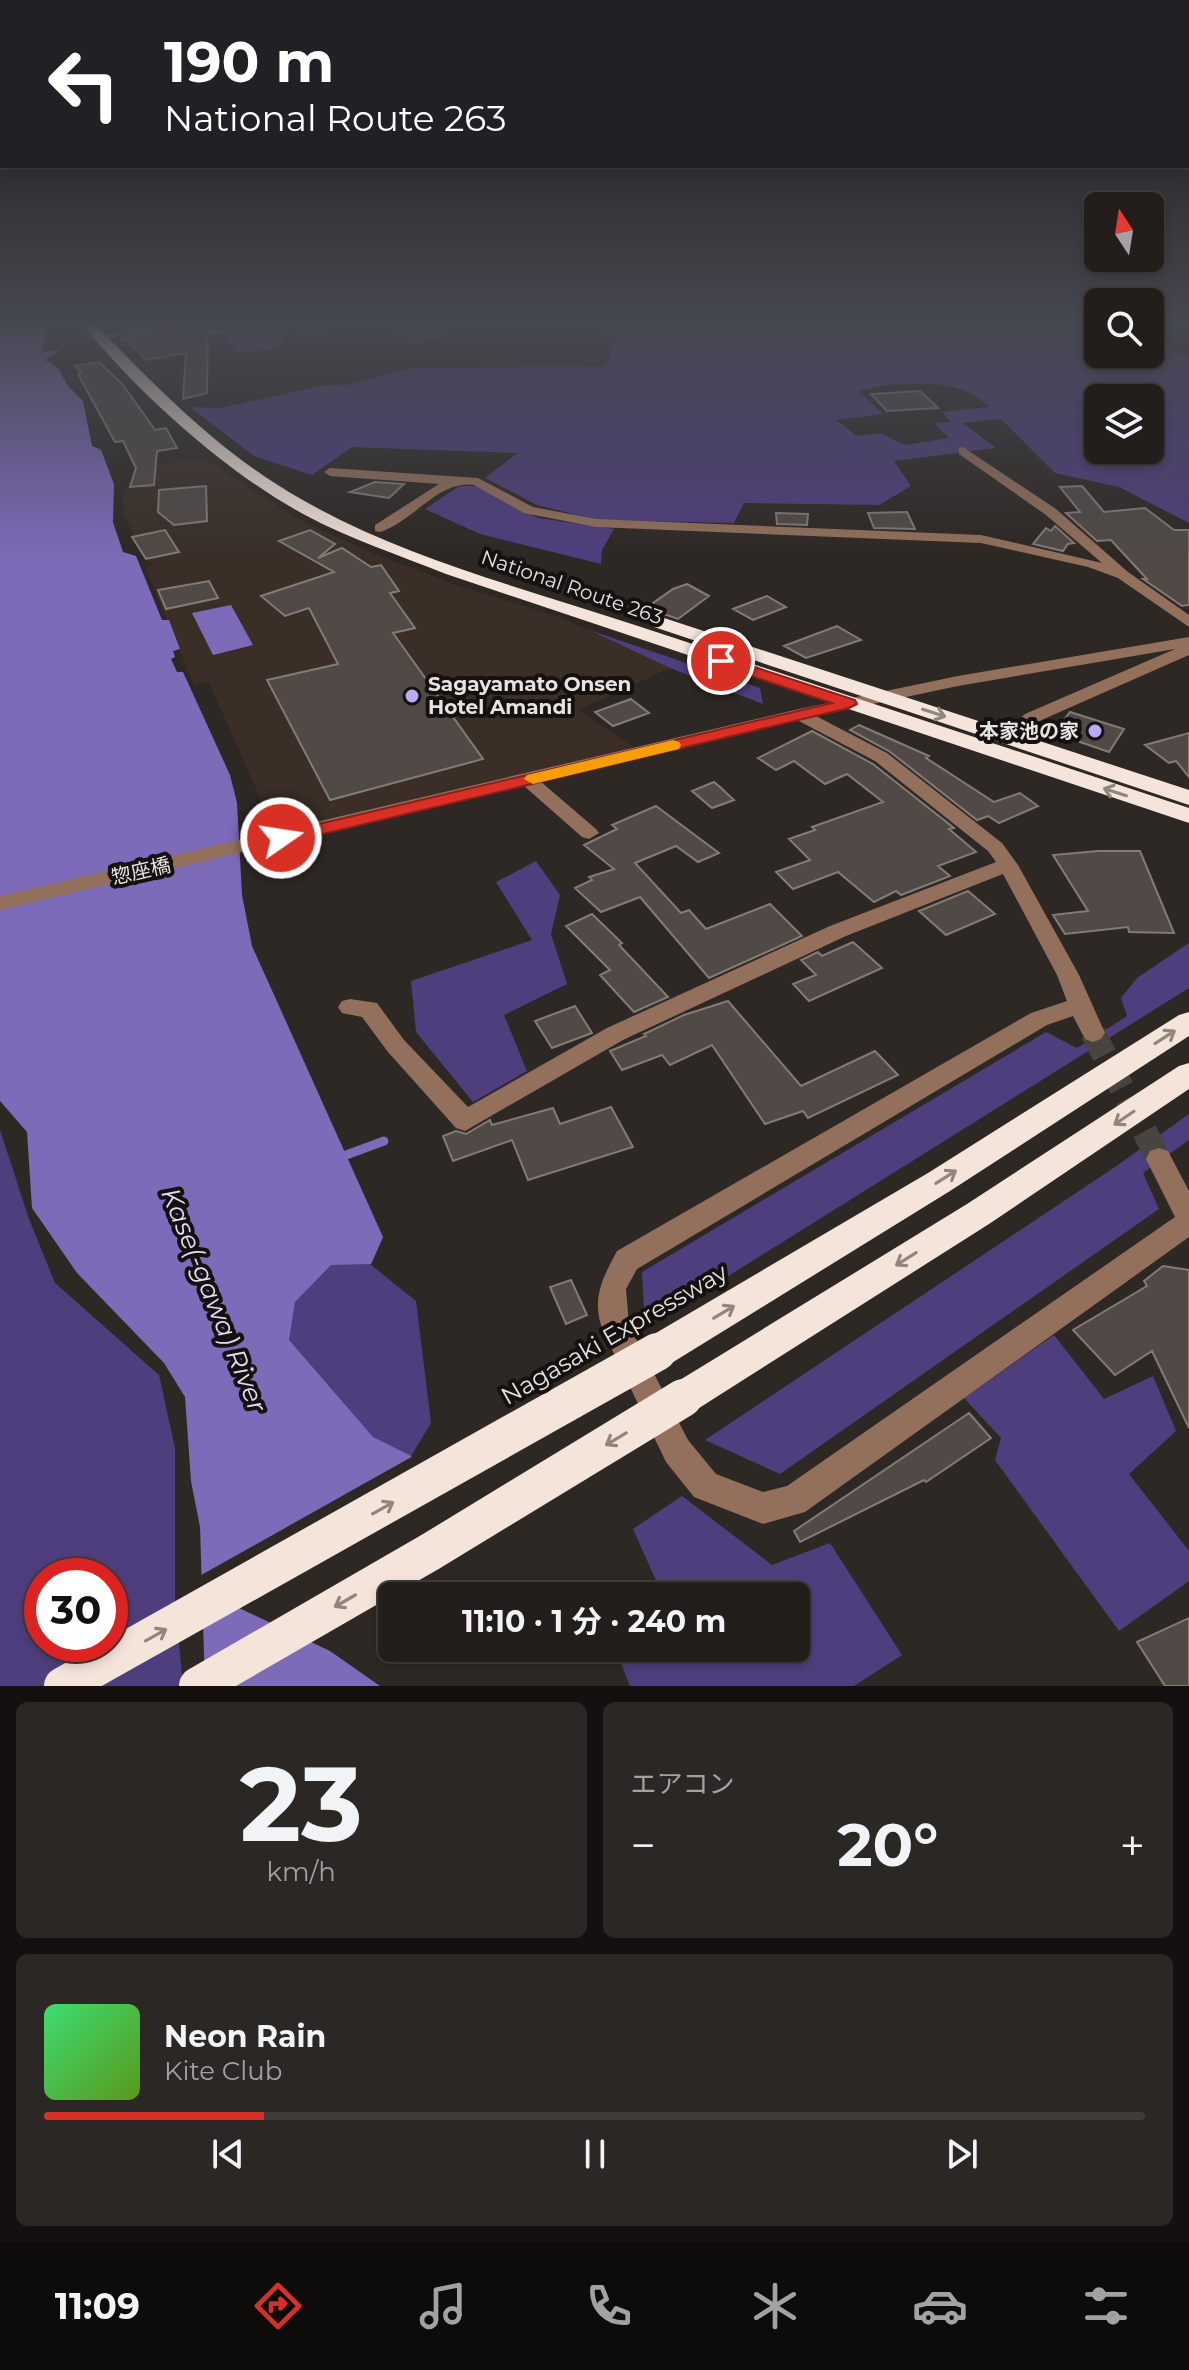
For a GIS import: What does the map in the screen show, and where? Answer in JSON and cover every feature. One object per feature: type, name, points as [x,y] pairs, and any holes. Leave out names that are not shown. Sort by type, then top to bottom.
[{"type":"highway","name":"National Route 263","points":[[162,401],[229,459],[296,503],[382,543],[452,570],[1189,816]]},
{"type":"highway","name":"National Route 263","points":[[229,459],[380,528],[483,566],[1189,798]]},
{"type":"highway","name":"Nagasaki Expressway","points":[[63,1686],[657,1352],[939,1182],[1189,1022]]},
{"type":"highway","points":[[198,1686],[430,1552],[683,1398],[978,1214],[1189,1074]]},
{"type":"street","points":[[963,451],[1051,512],[1117,566],[1123,575]]},
{"type":"street","points":[[330,472],[478,482],[529,510],[596,523],[981,539],[1092,564],[1123,575],[1189,622]]},
{"type":"street","points":[[380,528],[454,481]]},
{"type":"street","name":"惣座橋","points":[[0,903],[799,714],[958,681],[1189,642]]},
{"type":"street","points":[[1006,737],[1031,718],[1189,649]]},
{"type":"street","points":[[799,714],[891,764],[995,847],[1068,975],[1093,1033]]},
{"type":"street","points":[[528,780],[589,833]]},
{"type":"street","points":[[350,1007],[369,1009],[396,1046],[465,1121],[615,1034],[838,931],[1008,865]]},
{"type":"street","points":[[1080,1005],[1039,1019],[627,1260],[612,1288],[615,1326],[677,1451],[705,1486],[763,1508],[794,1501],[1189,1219],[1159,1159]]},
{"type":"shaded area","points":[[254,401],[869,401],[883,414],[836,420],[857,436],[880,433],[905,445],[949,438],[933,423],[951,422],[942,412],[989,407],[981,401],[1084,401],[1084,464],[1164,464],[1164,401],[1189,401],[1189,523],[1119,487],[1055,473],[1001,419],[963,423],[996,448],[894,461],[911,486],[879,505],[744,503],[734,523],[597,520],[537,505],[485,478],[518,453],[352,447],[312,475],[254,456],[190,407],[221,408]]},
{"type":"shaded area","name":"Sagayamato Onsen Hotel Amandi","points":[[205,459],[301,521],[375,554],[457,585],[562,618],[670,668],[578,710],[635,748],[275,832],[209,682],[194,685],[145,567],[155,564],[146,560],[124,515],[122,490],[144,487],[144,465]]},
{"type":"shaded area","points":[[459,486],[478,486],[538,518],[614,529],[602,550],[601,564],[480,534],[425,509]]},
{"type":"shaded area","points":[[589,630],[760,688],[763,704],[670,668]]},
{"type":"shaded area","points":[[536,861],[560,895],[551,934],[567,984],[504,1015],[527,1071],[473,1102],[416,1032],[411,981],[532,940],[496,882]]},
{"type":"shaded area","points":[[1189,943],[1189,988],[645,1328],[642,1272],[1046,1032],[1077,1048],[1127,1016],[1121,998],[1137,978]]},
{"type":"shaded area","points":[[1189,1114],[1189,1140],[1143,1173],[1159,1209],[780,1474],[705,1440],[1118,1165]]},
{"type":"shaded area","points":[[0,1130],[29,1219],[55,1283],[159,1375],[175,1448],[175,1602],[183,1686],[0,1686]]},
{"type":"shaded area","points":[[383,1237],[371,1265],[416,1301],[431,1423],[411,1456],[472,1582],[467,1582],[258,1347],[310,1244]]},
{"type":"shaded area","points":[[1054,1335],[1104,1399],[1153,1376],[1176,1431],[1129,1474],[1189,1551],[1189,1581],[1119,1631],[995,1460],[1001,1438],[964,1398]]},
{"type":"shaded area","points":[[682,1496],[772,1565],[830,1543],[902,1655],[854,1686],[630,1686],[623,1662],[810,1662],[810,1582],[657,1582],[633,1529]]},
{"type":"water","name":"Kase(-gawa) River","points":[[0,401],[83,401],[92,446],[101,450],[114,484],[113,522],[123,552],[136,556],[162,620],[169,620],[180,649],[173,651],[175,657],[171,659],[177,672],[183,672],[230,775],[237,803],[242,895],[252,946],[383,1237],[371,1264],[331,1265],[295,1302],[289,1340],[373,1437],[411,1456],[472,1582],[378,1582],[378,1662],[429,1662],[493,1686],[205,1686],[200,1527],[191,1481],[185,1397],[164,1363],[77,1273],[32,1208],[27,1132],[0,1101]]},
{"type":"water","points":[[231,605],[253,645],[213,655],[192,613]]},
{"type":"pier","points":[[415,1455],[476,1582],[378,1582],[378,1662],[494,1662],[497,1686],[380,1686],[330,1651],[199,1589],[196,1593],[196,1578]]},
{"type":"building","points":[[93,401],[134,401],[155,430],[166,428],[177,448],[157,451],[154,485],[130,487],[136,468],[123,441],[115,442]]},
{"type":"building","points":[[877,401],[930,401],[938,408],[887,411]]},
{"type":"building","points":[[375,482],[404,484],[389,498],[350,492]]},
{"type":"building","points":[[206,486],[207,521],[174,525],[158,512],[159,490]]},
{"type":"building","points":[[1082,486],[1104,512],[1145,508],[1174,530],[1189,530],[1189,605],[1182,606],[1143,579],[1147,579],[1111,540],[1097,541],[1066,513],[1080,512],[1060,487]]},
{"type":"building","points":[[907,512],[915,529],[874,528],[868,513]]},
{"type":"building","points":[[776,513],[808,514],[807,525],[777,524]]},
{"type":"building","points":[[1055,526],[1074,543],[1068,544],[1063,551],[1033,544],[1046,528],[1051,531]]},
{"type":"building","points":[[165,530],[179,552],[146,559],[132,537]]},
{"type":"building","points":[[310,530],[335,544],[318,558],[342,548],[371,567],[381,565],[399,591],[390,593],[415,628],[393,633],[483,759],[330,800],[267,680],[338,664],[309,608],[285,616],[261,596],[334,572],[279,541]]},
{"type":"building","points":[[209,581],[218,598],[166,609],[158,590]]},
{"type":"building","points":[[687,584],[709,596],[678,619],[646,608],[673,589]]},
{"type":"building","points":[[767,596],[786,607],[753,620],[733,609]]},
{"type":"building","points":[[837,626],[861,640],[806,658],[784,646]]},
{"type":"building","points":[[631,699],[649,713],[613,726],[595,712]]},
{"type":"building","points":[[1070,712],[1124,729],[1109,752],[1054,733]]},
{"type":"building","points":[[859,725],[929,756],[926,758],[994,802],[1020,793],[1038,806],[999,823],[988,816],[977,820],[889,751],[850,730]]},
{"type":"building","points":[[812,731],[873,764],[954,828],[949,829],[976,852],[938,866],[950,876],[901,895],[896,891],[874,902],[838,872],[793,889],[776,872],[810,860],[789,839],[815,830],[812,827],[883,802],[847,774],[825,784],[794,761],[776,770],[758,758]]},
{"type":"building","points":[[1189,733],[1189,777],[1176,761],[1169,763],[1145,745]]},
{"type":"building","points":[[714,782],[734,800],[712,808],[692,791]]},
{"type":"building","points":[[656,806],[719,853],[698,862],[676,846],[635,863],[681,913],[689,910],[706,929],[770,904],[802,936],[709,978],[640,897],[601,912],[575,888],[592,880],[589,877],[614,869],[584,845],[617,829],[612,825]]},
{"type":"building","points":[[1140,851],[1174,933],[1129,932],[1128,927],[1065,934],[1053,915],[1088,911],[1053,855]]},
{"type":"building","points":[[968,891],[995,914],[946,935],[919,911]]},
{"type":"building","points":[[592,914],[622,943],[619,945],[668,997],[634,1012],[600,975],[610,970],[566,926]]},
{"type":"building","points":[[853,942],[882,968],[809,1001],[793,984],[816,975],[801,960],[818,952],[822,956]]},
{"type":"building","points":[[728,1001],[801,1086],[875,1051],[898,1075],[808,1118],[803,1111],[765,1124],[712,1045],[670,1065],[662,1055],[622,1070],[610,1051],[684,1015]]},
{"type":"building","points":[[575,1006],[592,1033],[552,1048],[535,1021]]},
{"type":"building","points":[[611,1107],[633,1147],[528,1180],[512,1140],[453,1161],[443,1136],[456,1131],[466,1134],[490,1120],[492,1125],[553,1108],[560,1124]]},
{"type":"building","points":[[1163,1266],[1189,1270],[1189,1428],[1152,1351],[1115,1375],[1073,1330],[1147,1286],[1144,1281]]},
{"type":"building","points":[[571,1280],[587,1315],[566,1324],[550,1287]]},
{"type":"building","points":[[969,1413],[991,1438],[926,1482],[924,1480],[800,1542],[794,1531]]},
{"type":"building","points":[[1189,1618],[1189,1686],[1165,1686],[1137,1642]]},
{"type":"waterway","points":[[338,1158],[384,1141]]},
{"type":"tunnel","points":[[1093,1033],[1159,1159]]},
{"type":"slow traffic","points":[[533,779],[673,745]]},
{"type":"place","name":"Sagayamato Onsen Hotel Amandi","points":[[412,696]]},
{"type":"place","name":"本家池の家","points":[[1095,731]]},
{"type":"route","points":[[281,838],[849,704],[721,661]]}]
